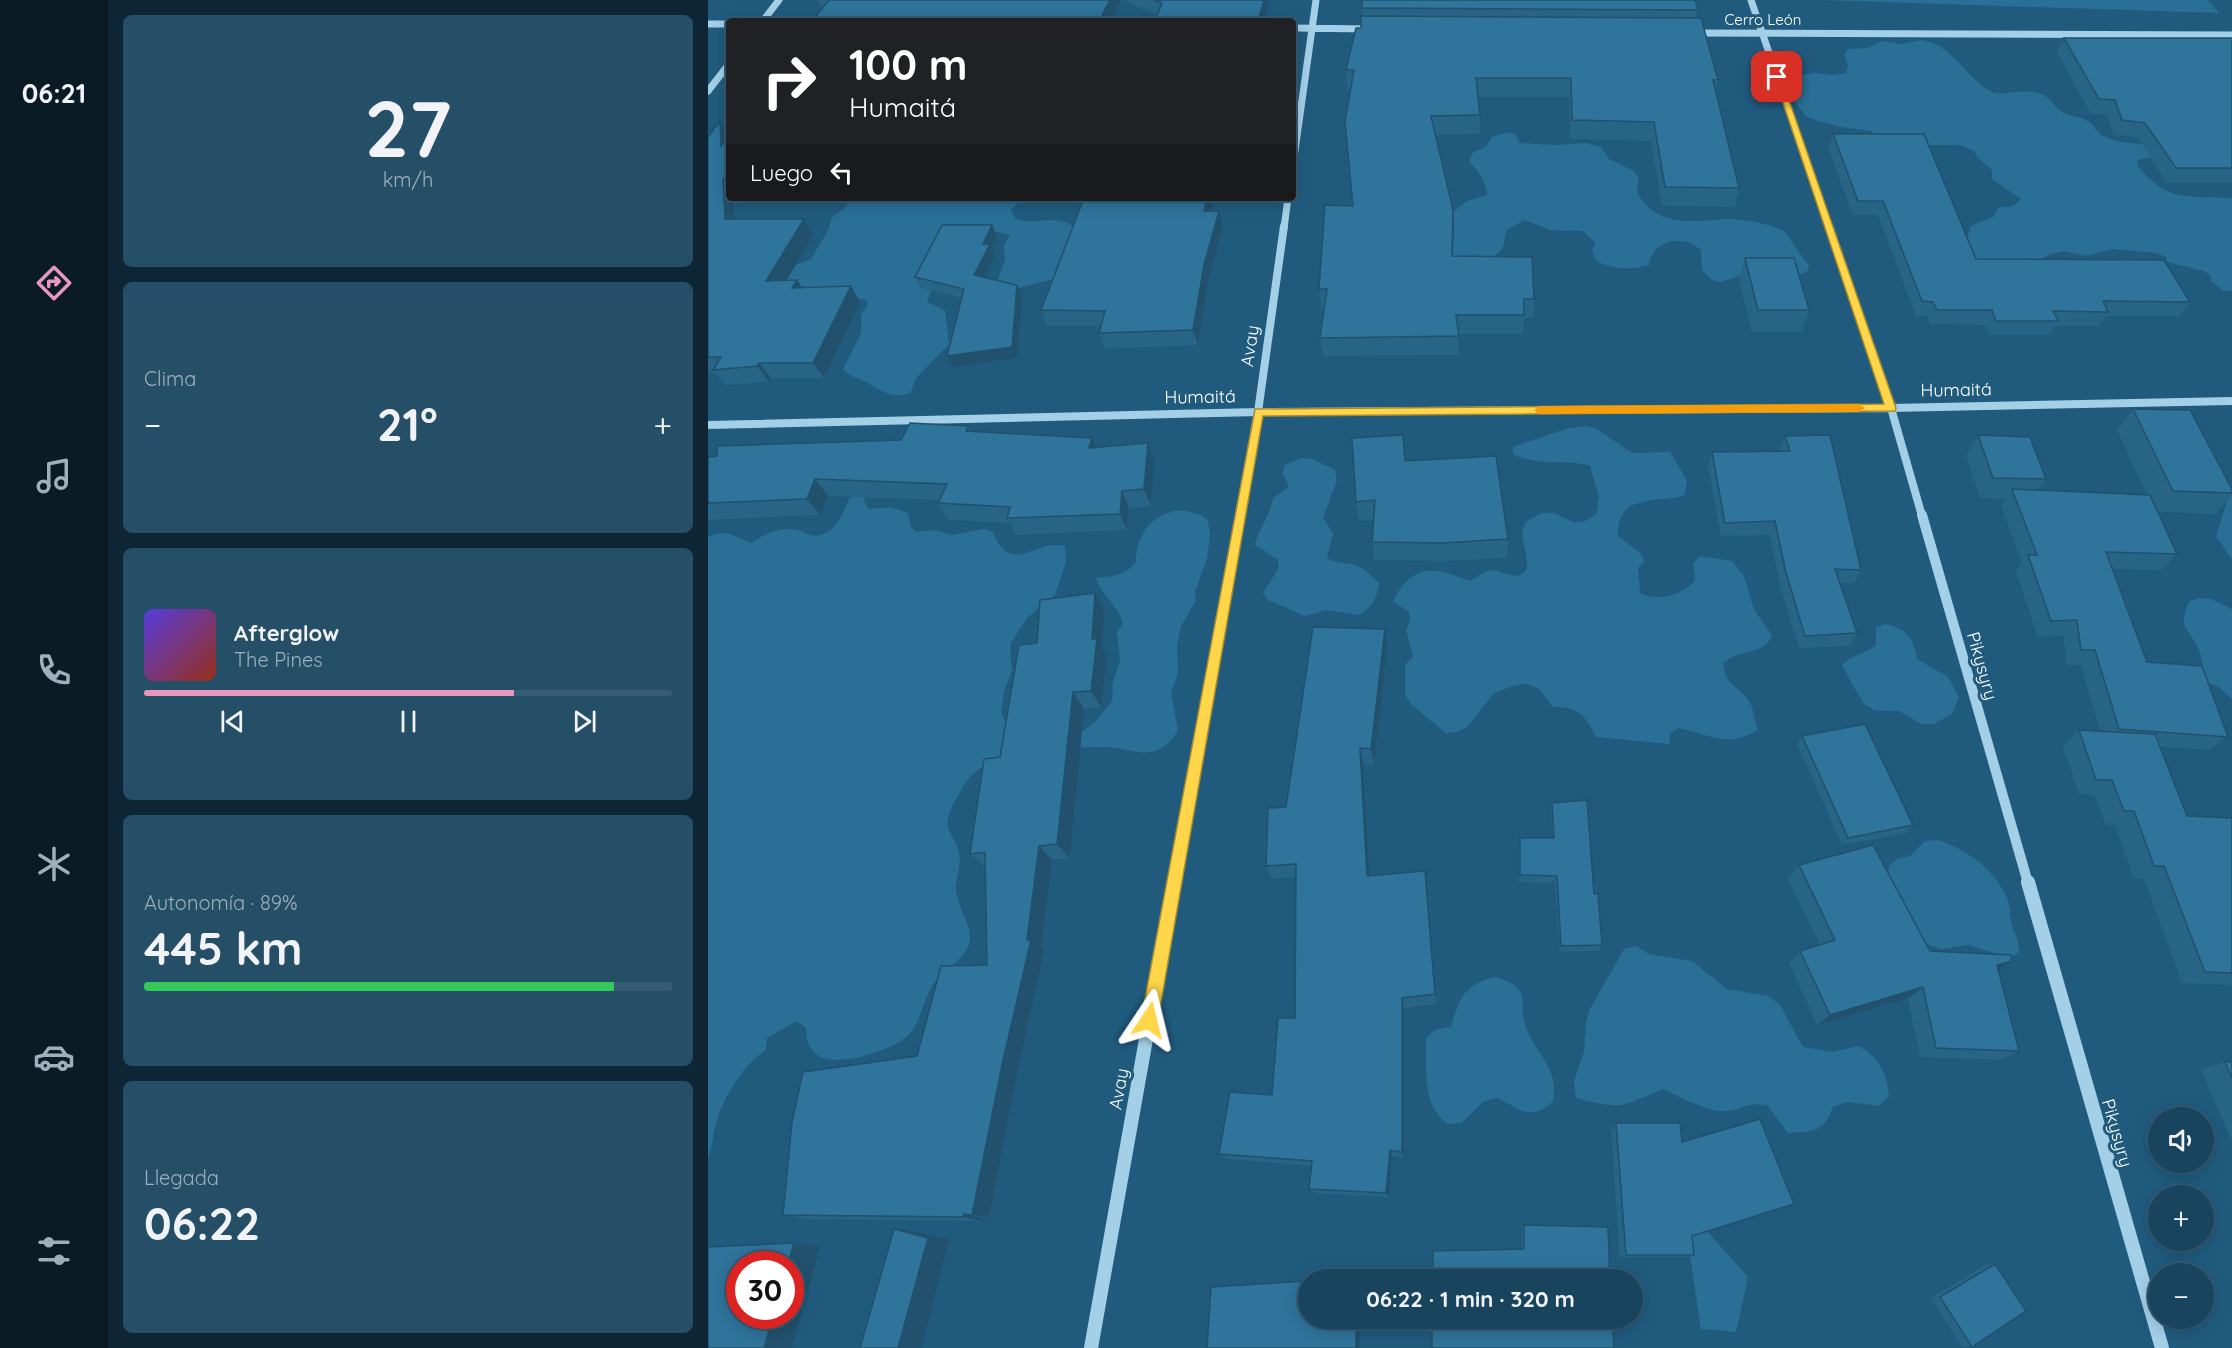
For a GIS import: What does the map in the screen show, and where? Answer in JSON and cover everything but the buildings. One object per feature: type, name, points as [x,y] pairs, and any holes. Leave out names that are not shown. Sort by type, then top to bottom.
[{"type":"street","points":[[765,18],[779,0]]},
{"type":"street","points":[[1296,143],[1316,0]]},
{"type":"street","name":"Pikysyry","points":[[1751,0],[1891,408],[2162,1348]]},
{"type":"street","points":[[708,24],[726,24]]},
{"type":"street","points":[[1296,28],[1383,29]]},
{"type":"street","name":"Cerro León","points":[[1679,32],[2232,35]]},
{"type":"street","points":[[708,91],[726,68]]},
{"type":"street","name":"Avay","points":[[1090,1348],[1258,412],[1288,201]]},
{"type":"street","name":"Humaitá","points":[[708,425],[1258,412],[1891,408],[2232,401]]},
{"type":"shaded area","points":[[1819,0],[2208,0],[2219,13]]},
{"type":"shaded area","points":[[1921,40],[1941,47],[1979,84],[1994,93],[2029,91],[2037,93],[2045,96],[2062,112],[2088,121],[2100,134],[2110,139],[2145,143],[2151,157],[2138,160],[2137,165],[2148,177],[2169,192],[2191,197],[2232,198],[2232,291],[2224,291],[2211,281],[2211,276],[2204,271],[2167,262],[2166,257],[2157,253],[2113,249],[2086,256],[2064,251],[2050,254],[2035,263],[1978,260],[1965,244],[1971,226],[1994,216],[1998,208],[2013,206],[2021,199],[1992,179],[1992,170],[1978,158],[1973,150],[1958,145],[1928,145],[1882,138],[1871,131],[1841,127],[1812,119],[1806,116],[1785,89],[1789,78],[1813,73],[1834,75],[1846,73],[1848,65],[1844,55],[1848,49],[1868,48],[1881,41],[1902,44]]},
{"type":"shaded area","points":[[1510,132],[1516,135],[1519,143],[1556,145],[1586,143],[1601,147],[1609,159],[1634,171],[1639,179],[1637,190],[1640,198],[1654,212],[1663,217],[1685,221],[1743,220],[1784,231],[1809,266],[1808,271],[1795,277],[1743,275],[1721,282],[1712,280],[1702,271],[1701,250],[1694,245],[1678,241],[1656,249],[1649,265],[1628,269],[1615,268],[1596,260],[1592,250],[1596,243],[1583,231],[1551,230],[1524,220],[1507,230],[1502,249],[1492,257],[1463,260],[1451,256],[1453,212],[1467,201],[1487,195],[1481,177],[1469,162],[1470,158],[1473,153],[1487,145],[1492,137]]},
{"type":"shaded area","points":[[847,201],[1020,201],[1011,210],[1015,218],[1031,221],[1062,221],[1076,229],[1057,278],[1014,289],[997,282],[1005,260],[1004,245],[1010,235],[992,231],[933,285],[927,302],[945,311],[949,344],[916,378],[911,392],[899,396],[883,392],[843,369],[861,333],[861,315],[868,304],[866,300],[838,298],[778,281],[787,268],[812,259],[828,229],[831,218],[848,205]]},
{"type":"shaded area","points":[[1585,426],[1595,428],[1632,453],[1670,452],[1687,480],[1685,495],[1641,502],[1631,506],[1624,512],[1619,522],[1618,536],[1642,554],[1644,562],[1638,568],[1640,593],[1662,597],[1684,590],[1695,580],[1693,563],[1700,556],[1732,561],[1744,576],[1754,610],[1772,635],[1763,647],[1735,656],[1723,664],[1726,676],[1749,701],[1758,730],[1746,736],[1727,740],[1679,728],[1670,734],[1669,744],[1596,737],[1589,723],[1580,714],[1569,708],[1553,707],[1539,689],[1528,684],[1516,685],[1494,693],[1468,726],[1458,732],[1446,733],[1411,704],[1405,695],[1405,665],[1413,657],[1406,630],[1410,621],[1409,612],[1393,601],[1401,588],[1409,579],[1426,571],[1446,573],[1470,581],[1485,572],[1494,570],[1517,576],[1526,571],[1527,558],[1522,534],[1526,522],[1541,514],[1551,513],[1580,522],[1597,513],[1599,497],[1590,466],[1532,460],[1513,454],[1513,447],[1566,429]]},
{"type":"shaded area","points":[[1301,458],[1312,459],[1335,470],[1337,480],[1323,518],[1333,533],[1327,558],[1359,566],[1379,583],[1373,602],[1359,615],[1326,610],[1305,616],[1268,600],[1263,593],[1279,568],[1278,560],[1255,545],[1273,498],[1289,487],[1283,473],[1285,465]]},
{"type":"shaded area","points":[[862,483],[865,503],[869,509],[891,507],[908,513],[911,527],[916,532],[935,530],[952,535],[984,529],[993,532],[1000,546],[1008,553],[1016,555],[1054,545],[1065,546],[1066,562],[1055,595],[1028,617],[1010,644],[1012,671],[1004,691],[1001,712],[1005,721],[1022,731],[1004,757],[979,769],[970,778],[949,814],[949,830],[960,856],[956,889],[970,937],[966,950],[930,989],[913,1029],[901,1041],[889,1047],[869,1055],[831,1060],[818,1056],[813,1051],[809,1046],[806,1028],[797,1021],[767,1038],[766,1050],[750,1063],[725,1100],[717,1120],[708,1158],[708,537],[725,533],[752,543],[767,534],[784,529],[813,535],[823,534],[836,524],[851,496]]},
{"type":"shaded area","points":[[2232,494],[2232,560],[2216,536],[2229,496]]},
{"type":"shaded area","points":[[1182,510],[1201,515],[1208,520],[1210,535],[1207,559],[1195,592],[1196,601],[1181,626],[1177,645],[1178,674],[1171,692],[1178,731],[1169,742],[1152,752],[1078,747],[1077,736],[1096,721],[1112,701],[1113,681],[1120,661],[1117,632],[1123,624],[1096,578],[1118,574],[1132,567],[1136,562],[1139,542],[1148,526],[1163,515]]},
{"type":"shaded area","points":[[2199,598],[2211,599],[2232,609],[2232,699],[2218,686],[2204,682],[2200,653],[2184,623],[2190,601]]},
{"type":"shaded area","points":[[1886,624],[1900,629],[1908,636],[1914,645],[1917,659],[1948,677],[1959,697],[1952,714],[1934,724],[1921,724],[1899,711],[1874,710],[1864,704],[1842,666],[1876,645],[1876,627]]},
{"type":"shaded area","points":[[1938,840],[1959,849],[1979,862],[2002,888],[2008,901],[2019,952],[2010,958],[1968,945],[1942,949],[1913,940],[1888,878],[1889,866],[1897,859],[1910,856],[1925,841]]},
{"type":"shaded area","points":[[1636,946],[1649,954],[1692,961],[1727,989],[1768,996],[1780,1005],[1803,1047],[1832,1052],[1859,1046],[1866,1050],[1881,1067],[1887,1081],[1889,1097],[1879,1106],[1848,1102],[1833,1107],[1826,1122],[1816,1129],[1788,1133],[1767,1105],[1755,1104],[1718,1111],[1663,1089],[1621,1105],[1576,1098],[1574,1081],[1584,1052],[1586,1022],[1590,1009],[1624,949]]},
{"type":"shaded area","points":[[1495,977],[1512,983],[1521,994],[1523,1017],[1528,1032],[1553,1078],[1553,1102],[1538,1111],[1526,1112],[1498,1098],[1484,1101],[1462,1123],[1447,1124],[1439,1116],[1429,1096],[1426,1073],[1426,1038],[1435,1030],[1451,1027],[1464,994],[1476,984]]},
{"type":"shaded area","points":[[1682,1203],[1748,1277],[1736,1332],[1701,1329]]},
{"type":"slow traffic","points":[[1539,410],[1859,408]]},
{"type":"route","points":[[1149,1020],[1258,412],[1891,408],[1777,77]]}]
